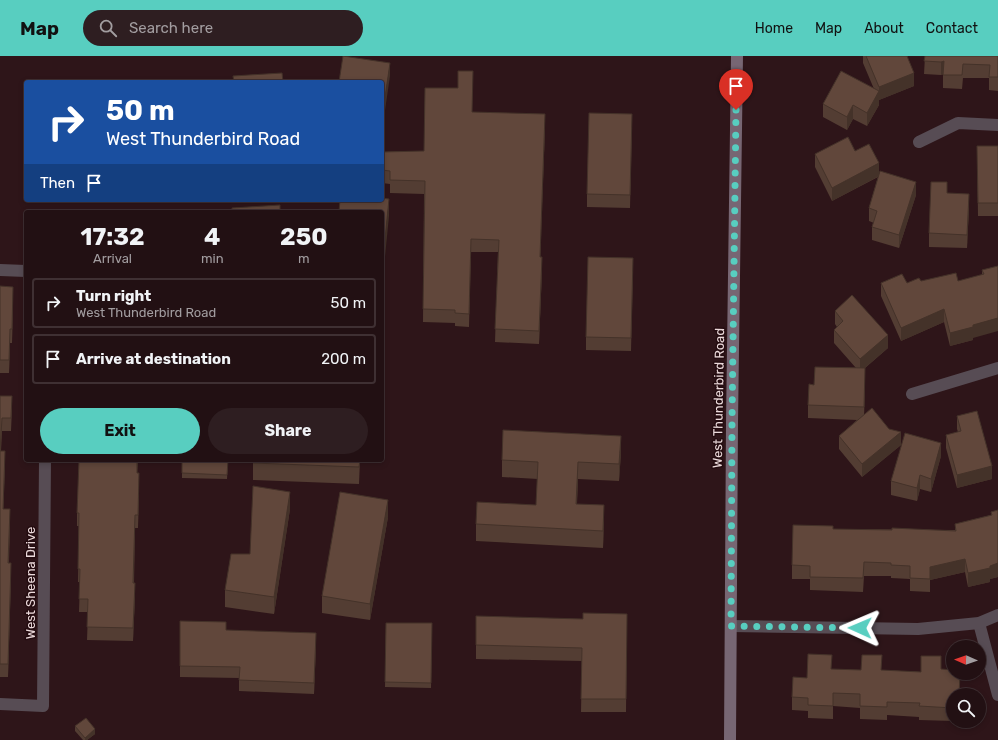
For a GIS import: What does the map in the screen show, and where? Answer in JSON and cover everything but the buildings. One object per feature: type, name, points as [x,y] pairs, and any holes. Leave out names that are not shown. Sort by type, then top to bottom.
[{"type":"main road","name":"West Thunderbird Road","points":[[730,740],[732,423],[737,56]]},
{"type":"street","points":[[919,142],[958,123],[998,125]]},
{"type":"street","points":[[0,270],[24,271]]},
{"type":"street","points":[[912,394],[998,368]]},
{"type":"street","name":"West Sheena Drive","points":[[0,704],[42,706],[45,462]]},
{"type":"street","points":[[731,626],[918,629],[979,622],[998,615]]},
{"type":"street","points":[[979,622],[998,695]]},
{"type":"route","points":[[736,110],[731,626],[860,628]]}]
